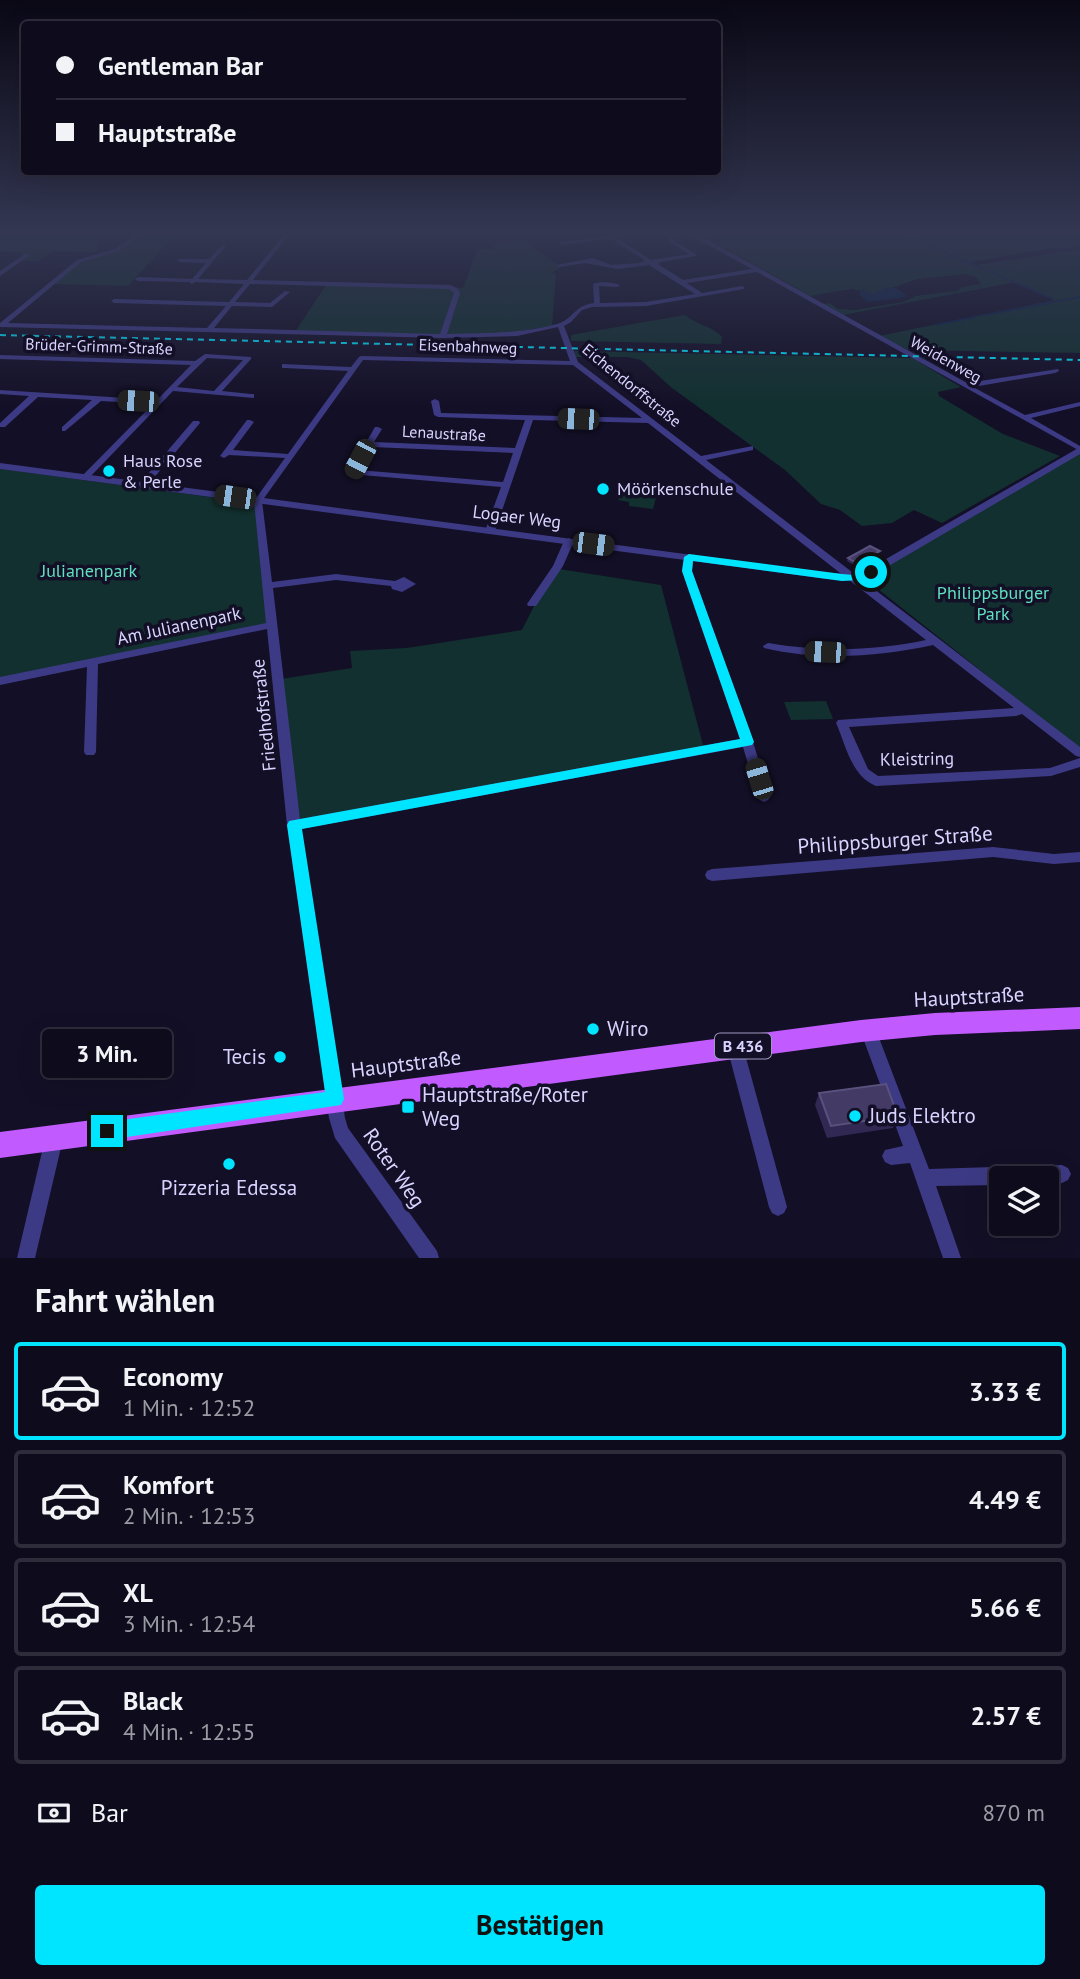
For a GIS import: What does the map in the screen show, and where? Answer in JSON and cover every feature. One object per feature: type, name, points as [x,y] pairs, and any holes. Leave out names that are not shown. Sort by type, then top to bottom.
[{"type":"main road","name":"Hauptstraße","points":[[0,1145],[868,1030],[1080,1018]]},
{"type":"street","points":[[1,325],[44,290]]},
{"type":"street","points":[[209,330],[240,290]]},
{"type":"street","points":[[443,336],[457,293],[455,290]]},
{"type":"street","points":[[596,290],[597,304]]},
{"type":"street","points":[[694,290],[701,295]]},
{"type":"street","points":[[1,325],[443,336],[510,335],[560,325],[569,321],[580,309],[597,304],[646,304],[732,290]]},
{"type":"street","name":"Weidenweg","points":[[793,290],[1080,449]]},
{"type":"street","points":[[122,294],[112,304],[228,304],[271,307],[287,292]]},
{"type":"street","name":"Eichendorffstraße","points":[[560,325],[566,333],[569,355],[575,363],[1080,753]]},
{"type":"street","points":[[86,476],[205,356],[249,358],[216,393]]},
{"type":"street","name":"Brüder-Grimm-Straße","points":[[0,357],[197,363]]},
{"type":"street","name":"Eisenbahnweg","points":[[350,369],[361,358],[575,363]]},
{"type":"street","points":[[285,366],[350,369]]},
{"type":"street","points":[[258,500],[350,369]]},
{"type":"street","points":[[965,386],[1055,370]]},
{"type":"street","points":[[172,389],[251,396]]},
{"type":"street","points":[[0,393],[159,402]]},
{"type":"street","points":[[2,425],[35,395]]},
{"type":"street","points":[[65,429],[98,399]]},
{"type":"street","points":[[435,401],[438,415],[650,421]]},
{"type":"street","points":[[1023,418],[1080,404]]},
{"type":"street","points":[[490,531],[530,418]]},
{"type":"street","points":[[250,422],[225,454],[288,456]]},
{"type":"street","points":[[144,484],[196,423]]},
{"type":"street","name":"Lenaustraße","points":[[378,429],[353,472],[507,485]]},
{"type":"street","name":"Lenaustraße","points":[[369,444],[517,451]]},
{"type":"street","points":[[701,459],[750,448]]},
{"type":"street","points":[[855,578],[871,572],[1080,449]]},
{"type":"street","name":"Logaer Weg","points":[[0,466],[855,578]]},
{"type":"street","name":"Friedhofstraße","points":[[258,500],[294,825],[335,1099]]},
{"type":"street","points":[[532,604],[558,566],[569,541]]},
{"type":"street","points":[[689,557],[687,571],[764,797]]},
{"type":"street","points":[[268,586],[336,578],[396,584]]},
{"type":"street","name":"Am Julianenpark","points":[[0,681],[272,625]]},
{"type":"street","points":[[768,646],[788,650],[878,651],[936,641]]},
{"type":"street","points":[[90,752],[93,662]]},
{"type":"street","name":"Kleistring","points":[[1023,709],[1016,712],[842,723],[863,772],[876,780],[1051,772],[1080,762]]},
{"type":"street","points":[[294,825],[747,742]]},
{"type":"street","name":"Philippsburger Straße","points":[[712,874],[993,852],[1054,859],[1080,857]]},
{"type":"street","points":[[868,1030],[952,1258]]},
{"type":"street","points":[[735,1047],[778,1207]]},
{"type":"street","name":"Roter Weg","points":[[335,1099],[341,1132],[430,1258]]},
{"type":"street","points":[[26,1258],[54,1139]]},
{"type":"street","points":[[891,1156],[913,1154]]},
{"type":"street","points":[[924,1178],[1062,1174]]},
{"type":"green space","points":[[323,290],[555,290],[552,326],[493,335],[295,332]]},
{"type":"green space","points":[[799,290],[848,290],[809,296],[823,304],[830,303],[838,309],[855,310],[903,302],[915,296],[976,290],[838,316]]},
{"type":"green space","points":[[865,290],[887,290],[875,294],[868,294]]},
{"type":"green space","points":[[1033,290],[1080,290],[1080,353],[908,350],[879,336],[1055,300]]},
{"type":"green space","points":[[685,315],[718,333],[722,337],[721,344],[571,341],[571,335]]},
{"type":"green space","points":[[572,351],[912,358],[961,387],[938,392],[939,396],[1003,434],[1060,456],[942,523],[914,510],[892,523],[862,526],[840,510],[821,504],[785,470],[672,388],[641,360],[628,357],[576,357]]},
{"type":"green space","name":"Philippsburger Park","points":[[1077,453],[1080,454],[1080,749],[864,578]]},
{"type":"green space","name":"Julianenpark","points":[[0,469],[255,503],[268,623],[0,679]]},
{"type":"green space","points":[[635,488],[658,490],[653,509],[629,506],[629,502],[618,500],[621,491],[633,493]]},
{"type":"green space","points":[[559,569],[661,585],[704,749],[300,819],[281,679],[352,668],[350,651],[407,648],[522,630],[534,606]]},
{"type":"green space","points":[[826,701],[833,719],[791,720],[784,702]]},
{"type":"water","points":[[863,290],[872,294],[882,290],[899,290],[908,297],[867,302],[859,294]]},
{"type":"building","points":[[870,546],[880,551],[857,563],[848,558]]},
{"type":"building","points":[[886,1084],[898,1116],[831,1126],[819,1093]]},
{"type":"waterway","points":[[1032,290],[1053,299]]},
{"type":"waterway","points":[[980,316],[1080,297]]},
{"type":"waterway","points":[[935,325],[976,317]]},
{"type":"railway","points":[[0,335],[1080,360]]},
{"type":"place","name":"Haus Rose & Perle","points":[[109,471]]},
{"type":"place","name":"Möörkenschule","points":[[603,489]]},
{"type":"place","name":"Wiro","points":[[593,1029]]},
{"type":"place","name":"Tecis","points":[[280,1057]]},
{"type":"place","name":"Hauptstraße/Roter Weg","points":[[408,1107]]},
{"type":"place","name":"Juds Elektro","points":[[855,1116]]},
{"type":"place","name":"Pizzeria Edessa","points":[[229,1164]]},
{"type":"route","points":[[107,1131],[335,1099],[294,825],[747,742],[687,571],[689,557],[842,578],[855,578],[871,572]]}]
